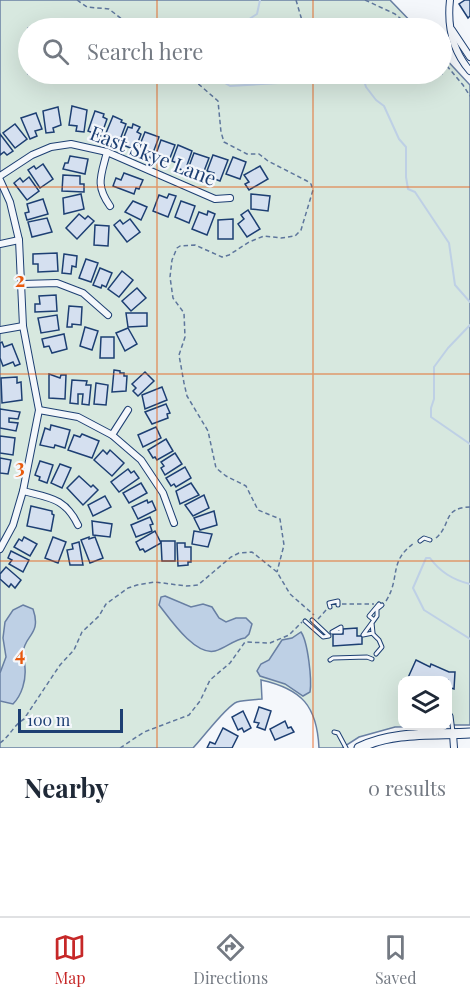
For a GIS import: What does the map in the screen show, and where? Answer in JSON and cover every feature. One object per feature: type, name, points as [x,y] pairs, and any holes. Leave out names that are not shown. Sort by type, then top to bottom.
[{"type":"street","points":[[450,0],[450,18]]},
{"type":"street","points":[[452,28],[470,57]]},
{"type":"street","points":[[452,39],[457,53],[470,71]]},
{"type":"street","name":"East Skye Lane","points":[[0,178],[32,155],[51,147],[70,144],[107,152],[215,199],[230,198]]},
{"type":"street","points":[[107,152],[99,182],[102,195],[110,207]]},
{"type":"street","points":[[0,178],[10,202],[20,240],[23,326],[39,410],[23,491],[13,525],[0,549]]},
{"type":"street","points":[[0,244],[20,240]]},
{"type":"street","points":[[22,285],[57,283],[83,293],[108,315]]},
{"type":"street","points":[[0,330],[23,326]]},
{"type":"street","points":[[39,410],[78,417],[112,435],[141,460],[163,493],[174,523]]},
{"type":"street","points":[[112,435],[128,410]]},
{"type":"street","points":[[23,491],[55,500],[71,511],[78,525]]},
{"type":"street","points":[[359,748],[398,736],[470,733]]},
{"type":"street","points":[[453,734],[454,748]]},
{"type":"lane","points":[[420,541],[424,538],[430,540]]},
{"type":"lane","points":[[330,607],[329,603],[338,601],[338,605]]},
{"type":"lane","points":[[376,654],[382,647],[373,634],[372,623],[381,604]]},
{"type":"lane","points":[[373,634],[363,635],[374,620],[369,616],[381,604]]},
{"type":"lane","points":[[305,621],[323,637],[329,636],[312,620]]},
{"type":"lane","points":[[330,660],[372,658]]},
{"type":"lane","points":[[452,729],[453,734]]},
{"type":"lane","points":[[334,732],[338,733],[346,748]]},
{"type":"path","points":[[77,0],[87,7],[109,9],[120,18]]},
{"type":"path","points":[[296,0],[301,18]]},
{"type":"path","points":[[365,0],[400,18]]},
{"type":"path","points":[[452,72],[470,96]]},
{"type":"path","points":[[198,84],[218,101],[224,142],[247,154],[259,154],[307,181],[313,190],[302,230],[295,236],[259,238],[229,255],[222,256],[195,245],[180,246],[172,260],[170,277],[173,298],[184,313],[185,338],[179,355],[187,396],[208,431],[216,468],[230,479],[246,486],[258,510],[280,519],[284,544],[277,572]]},
{"type":"path","points":[[430,540],[440,535],[450,513],[460,508],[470,507]]},
{"type":"path","points":[[312,620],[318,619],[330,607],[338,605],[381,604],[390,593],[401,555],[420,541]]},
{"type":"path","points":[[0,743],[24,718],[60,664],[74,650],[82,632],[99,616],[106,604],[129,588],[146,582],[198,585],[231,557],[245,552],[257,555],[277,572],[290,594],[318,619]]},
{"type":"path","points":[[120,748],[144,732],[182,718],[194,711],[210,680],[230,663],[245,642],[270,643],[289,634],[305,621]]},
{"type":"shaded area","points":[[0,0],[390,0],[407,18],[18,18],[18,84],[452,84],[452,66],[470,85],[470,725],[452,725],[452,676],[398,676],[398,727],[359,737],[342,748],[319,748],[315,721],[305,702],[297,694],[287,689],[261,680],[262,699],[240,701],[232,705],[193,748],[0,748]]},
{"type":"water","points":[[165,596],[191,607],[203,604],[212,607],[219,618],[226,622],[236,618],[246,618],[252,624],[249,634],[215,651],[199,648],[176,627],[159,605],[161,597]]},
{"type":"water","points":[[23,605],[33,609],[35,624],[24,647],[23,687],[13,704],[0,701],[0,673],[6,657],[3,638],[5,622],[13,610]]},
{"type":"water","points":[[301,632],[307,652],[310,679],[310,692],[303,696],[285,684],[260,676],[257,671],[261,664],[269,660],[282,640],[292,638]]},
{"type":"building","points":[[470,0],[468,18],[459,4]]},
{"type":"building","points":[[72,106],[87,110],[84,132],[76,131],[77,126],[69,125]]},
{"type":"building","points":[[58,107],[61,125],[53,128],[54,132],[46,133],[43,111]]},
{"type":"building","points":[[95,111],[104,114],[103,117],[107,119],[101,136],[88,131]]},
{"type":"building","points":[[36,113],[42,129],[35,131],[37,136],[30,139],[21,118]]},
{"type":"building","points":[[113,116],[126,124],[118,145],[110,142],[112,138],[106,133]]},
{"type":"building","points":[[15,124],[27,139],[15,148],[3,133]]},
{"type":"building","points":[[133,124],[140,127],[137,132],[141,134],[135,150],[121,144],[128,127],[132,128]]},
{"type":"building","points":[[145,132],[159,137],[151,158],[144,155],[146,150],[139,147]]},
{"type":"building","points":[[0,134],[13,151],[7,155],[4,152],[0,155]]},
{"type":"building","points":[[161,140],[175,145],[168,163],[155,157]]},
{"type":"building","points":[[178,145],[192,151],[185,171],[177,168],[179,164],[172,161]]},
{"type":"building","points":[[194,153],[209,158],[201,179],[193,176],[195,172],[188,169]]},
{"type":"building","points":[[213,155],[228,160],[220,181],[212,178],[214,173],[207,171]]},
{"type":"building","points":[[70,156],[88,159],[85,174],[63,169]]},
{"type":"building","points":[[233,157],[246,162],[240,179],[226,174]]},
{"type":"building","points":[[43,164],[53,179],[40,188],[28,170],[34,166],[36,169]]},
{"type":"building","points":[[260,166],[268,179],[249,190],[245,184],[249,182],[244,175]]},
{"type":"building","points":[[124,173],[143,180],[134,194],[113,186],[116,178],[121,180]]},
{"type":"building","points":[[63,175],[80,176],[80,184],[84,184],[84,192],[62,191]]},
{"type":"building","points":[[29,177],[39,191],[27,200],[14,183],[20,178],[23,182]]},
{"type":"building","points":[[81,194],[84,209],[64,214],[63,198]]},
{"type":"building","points":[[169,194],[176,196],[168,217],[153,211],[159,195],[167,198]]},
{"type":"building","points":[[251,194],[270,196],[268,211],[251,209]]},
{"type":"building","points":[[43,199],[48,214],[27,220],[25,213],[29,212],[27,204]]},
{"type":"building","points":[[133,201],[147,207],[141,220],[125,212]]},
{"type":"building","points":[[181,201],[195,206],[189,223],[175,217]]},
{"type":"building","points":[[248,210],[260,229],[247,237],[238,224],[244,219],[241,215]]},
{"type":"building","points":[[208,211],[215,214],[207,235],[192,229],[199,212],[207,215]]},
{"type":"building","points":[[79,214],[85,219],[88,216],[94,221],[77,239],[66,228]]},
{"type":"building","points":[[47,218],[52,232],[32,237],[28,222]]},
{"type":"building","points":[[130,219],[140,232],[127,242],[114,225],[120,220],[123,224]]},
{"type":"building","points":[[233,219],[233,239],[218,239],[218,220]]},
{"type":"building","points":[[95,225],[109,226],[108,246],[94,245]]},
{"type":"building","points":[[57,253],[58,271],[38,272],[38,264],[33,264],[33,254]]},
{"type":"building","points":[[64,254],[77,256],[76,267],[72,266],[71,274],[62,273]]},
{"type":"building","points":[[86,259],[98,263],[91,282],[79,278]]},
{"type":"building","points":[[100,268],[112,273],[106,287],[102,285],[101,288],[93,285]]},
{"type":"building","points":[[122,271],[133,280],[119,297],[108,289]]},
{"type":"building","points":[[137,288],[146,298],[131,311],[122,301]]},
{"type":"building","points":[[56,295],[57,311],[35,312],[35,304],[40,304],[39,296]]},
{"type":"building","points":[[69,306],[82,307],[81,325],[72,324],[72,327],[67,327]]},
{"type":"building","points":[[126,313],[147,313],[147,326],[128,327]]},
{"type":"building","points":[[57,315],[59,330],[41,333],[38,318]]},
{"type":"building","points":[[85,327],[98,331],[92,350],[80,346]]},
{"type":"building","points":[[128,328],[137,344],[125,351],[116,333]]},
{"type":"building","points":[[64,334],[67,349],[52,353],[49,346],[44,347],[42,339]]},
{"type":"building","points":[[101,337],[114,337],[114,358],[100,358]]},
{"type":"building","points":[[2,342],[4,347],[12,344],[20,364],[15,366],[13,362],[3,366],[0,358],[0,343]]},
{"type":"building","points":[[114,370],[127,376],[126,391],[112,392]]},
{"type":"building","points":[[145,372],[154,381],[138,396],[133,391],[136,388],[132,384]]},
{"type":"building","points":[[49,374],[60,378],[61,375],[66,375],[65,399],[49,398]]},
{"type":"building","points":[[17,377],[17,383],[21,382],[22,400],[2,403],[1,378]]},
{"type":"building","points":[[72,380],[87,381],[86,385],[91,385],[89,405],[82,404],[83,394],[78,394],[78,404],[70,403]]},
{"type":"building","points":[[96,383],[108,385],[106,405],[94,404]]},
{"type":"building","points":[[162,387],[167,400],[145,409],[142,395]]},
{"type":"building","points":[[166,404],[170,413],[167,414],[168,418],[152,424],[145,412]]},
{"type":"building","points":[[0,409],[20,412],[18,419],[9,418],[9,422],[18,423],[16,431],[0,428]]},
{"type":"building","points":[[51,425],[70,430],[65,448],[40,445],[45,428],[50,430]]},
{"type":"building","points":[[156,427],[161,438],[143,447],[138,435]]},
{"type":"building","points":[[82,434],[99,441],[92,458],[68,450],[74,435],[80,437]]},
{"type":"building","points":[[0,436],[15,438],[13,455],[0,453]]},
{"type":"building","points":[[166,439],[173,451],[157,460],[153,458],[148,450]]},
{"type":"building","points":[[103,450],[107,454],[110,450],[124,463],[112,476],[94,460]]},
{"type":"building","points":[[175,453],[182,464],[165,475],[161,462]]},
{"type":"building","points":[[0,458],[11,460],[8,474],[0,473]]},
{"type":"building","points":[[40,461],[53,465],[47,483],[39,480],[40,477],[35,475]]},
{"type":"building","points":[[60,464],[71,468],[62,488],[51,483]]},
{"type":"building","points":[[185,467],[191,478],[176,487],[174,484],[171,486],[166,478]]},
{"type":"building","points":[[128,469],[131,473],[134,471],[139,478],[119,492],[111,482]]},
{"type":"building","points":[[79,476],[98,490],[83,505],[67,488]]},
{"type":"building","points":[[141,483],[147,493],[129,503],[123,493]]},
{"type":"building","points":[[191,483],[199,495],[180,504],[176,491]]},
{"type":"building","points":[[204,495],[209,508],[193,516],[185,505]]},
{"type":"building","points":[[105,496],[111,507],[93,516],[88,505]]},
{"type":"building","points":[[147,500],[148,503],[152,501],[156,510],[138,519],[132,507]]},
{"type":"building","points":[[31,506],[52,511],[54,515],[51,531],[27,526]]},
{"type":"building","points":[[214,511],[217,525],[200,530],[194,518]]},
{"type":"building","points":[[150,517],[153,524],[150,525],[152,531],[136,537],[131,525]]},
{"type":"building","points":[[92,521],[112,524],[110,537],[93,535]]},
{"type":"building","points":[[155,531],[161,543],[145,552],[143,549],[140,550],[136,542]]},
{"type":"building","points":[[194,531],[212,534],[208,547],[192,544]]},
{"type":"building","points":[[24,537],[37,544],[30,556],[14,547],[19,539],[22,541]]},
{"type":"building","points":[[53,537],[66,542],[58,563],[45,558]]},
{"type":"building","points":[[89,537],[89,539],[95,537],[103,558],[90,563],[81,540]]},
{"type":"building","points":[[161,541],[175,541],[175,561],[162,561]]},
{"type":"building","points":[[79,542],[83,565],[70,565],[67,550],[73,549],[72,544]]},
{"type":"building","points":[[177,543],[185,543],[185,547],[191,547],[191,562],[188,562],[188,565],[178,566]]},
{"type":"building","points":[[11,551],[29,560],[23,572],[9,564],[12,560],[8,558]]},
{"type":"building","points":[[6,567],[21,580],[15,588],[11,584],[9,587],[0,579],[0,574]]},
{"type":"building","points":[[357,628],[357,636],[362,636],[362,644],[333,646],[333,634],[343,634],[343,629]]},
{"type":"building","points":[[416,660],[430,667],[431,664],[449,672],[455,672],[454,689],[452,688],[452,676],[409,676]]},
{"type":"building","points":[[259,707],[271,711],[265,730],[257,727],[259,723],[254,722]]},
{"type":"building","points":[[243,711],[251,728],[244,732],[242,728],[238,730],[232,717]]},
{"type":"building","points":[[285,721],[288,728],[291,727],[294,732],[275,740],[270,729]]},
{"type":"building","points":[[223,728],[238,736],[232,748],[207,748],[210,742],[215,744]]},
{"type":"waterway","points":[[251,18],[257,14],[260,0]]},
{"type":"waterway","points":[[227,84],[230,86],[262,84]]},
{"type":"waterway","points":[[365,84],[376,100],[384,106],[399,139],[406,147],[408,189],[415,192],[449,243],[455,285],[470,302]]},
{"type":"waterway","points":[[470,325],[434,367],[434,399],[431,408],[431,417],[470,444]]},
{"type":"waterway","points":[[470,584],[447,575],[430,558],[426,558],[413,588],[424,610],[470,639]]}]
